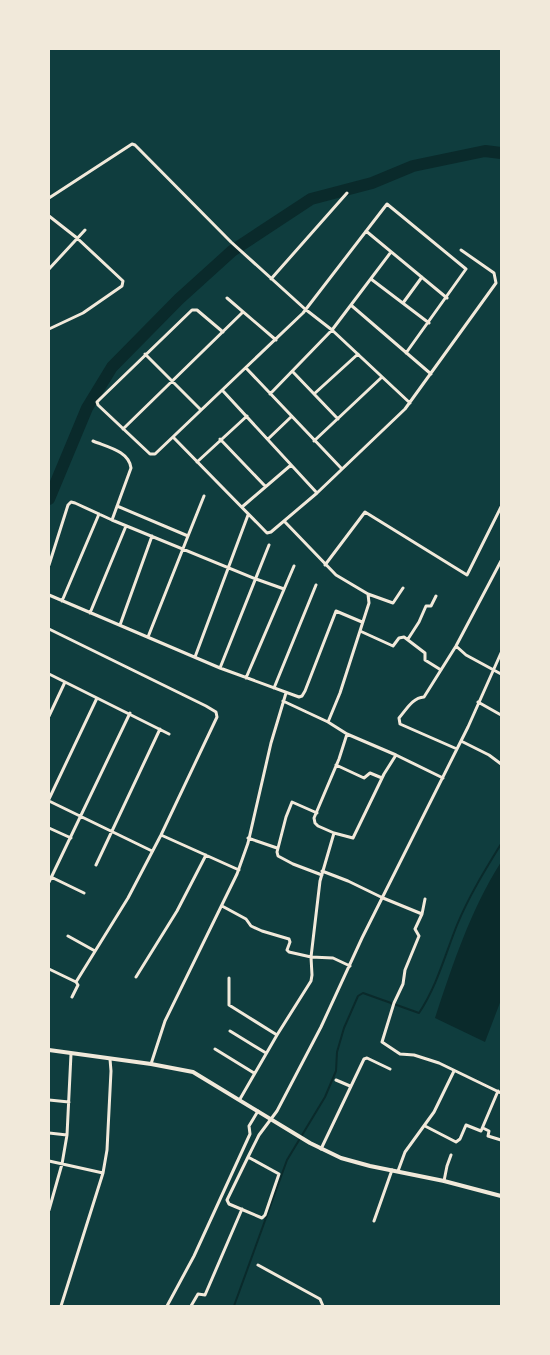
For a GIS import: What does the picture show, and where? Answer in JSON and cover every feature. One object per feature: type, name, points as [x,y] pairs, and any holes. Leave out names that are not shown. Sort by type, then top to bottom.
[{"type":"street","points":[[49,198],[134,144],[231,242],[305,309],[332,330],[410,403]]},
{"type":"street","points":[[271,279],[347,193]]},
{"type":"street","points":[[223,332],[195,309],[145,354],[97,402],[152,456],[223,391],[305,309],[387,204],[466,270],[406,353]]},
{"type":"street","points":[[49,216],[77,238],[123,281],[122,286],[83,313],[49,330]]},
{"type":"street","points":[[49,269],[85,230]]},
{"type":"street","points":[[366,231],[447,298]]},
{"type":"street","points":[[172,437],[269,533],[285,522],[317,493],[410,403],[496,283],[494,273],[461,250]]},
{"type":"street","points":[[270,394],[332,330],[391,252]]},
{"type":"street","points":[[403,303],[422,277]]},
{"type":"street","points":[[371,279],[429,323]]},
{"type":"street","points":[[227,298],[276,340]]},
{"type":"street","points":[[352,306],[431,374]]},
{"type":"street","points":[[123,429],[243,312]]},
{"type":"street","points":[[145,354],[201,410]]},
{"type":"street","points":[[314,394],[358,354]]},
{"type":"street","points":[[246,368],[342,469]]},
{"type":"street","points":[[293,372],[338,419]]},
{"type":"street","points":[[314,440],[382,377]]},
{"type":"street","points":[[223,391],[317,493]]},
{"type":"street","points":[[197,462],[247,416]]},
{"type":"street","points":[[268,439],[291,417]]},
{"type":"street","points":[[220,440],[265,486]]},
{"type":"street","points":[[93,441],[122,453],[130,461],[131,468],[112,520]]},
{"type":"street","points":[[242,507],[291,465]]},
{"type":"street","points":[[148,637],[204,496]]},
{"type":"street","points":[[49,565],[68,505],[71,502],[228,568],[284,589]]},
{"type":"street","points":[[117,506],[188,536]]},
{"type":"street","points":[[325,565],[365,512],[467,575],[501,506]]},
{"type":"street","points":[[62,601],[99,514]]},
{"type":"street","points":[[195,657],[248,514]]},
{"type":"street","points":[[285,522],[325,565],[343,580],[368,594],[393,604],[403,588]]},
{"type":"street","points":[[90,613],[126,526]]},
{"type":"street","points":[[120,626],[152,536]]},
{"type":"street","points":[[220,668],[269,545]]},
{"type":"street","points":[[457,749],[398,722],[399,718],[413,701],[424,697],[456,646],[501,562]]},
{"type":"street","points":[[246,678],[294,566]]},
{"type":"street","points":[[274,688],[316,585]]},
{"type":"street","points":[[328,722],[340,693],[369,603],[368,594]]},
{"type":"street","points":[[49,596],[220,668],[299,697],[305,691],[336,611],[362,622]]},
{"type":"street","points":[[408,639],[419,622],[426,606],[431,606],[436,596]]},
{"type":"street","points":[[49,629],[206,706],[216,712],[217,717],[161,835],[128,898],[76,982],[78,985],[72,997]]},
{"type":"street","points":[[360,631],[393,646],[401,636],[408,639],[425,653],[425,660],[441,670]]},
{"type":"street","points":[[456,646],[466,655],[501,674]]},
{"type":"street","points":[[248,1157],[280,1175],[263,1217],[258,1217],[229,1204],[227,1200],[248,1157],[259,1135],[272,1119],[321,1027],[362,938],[461,741],[501,653]]},
{"type":"street","points":[[49,674],[170,734]]},
{"type":"street","points":[[49,716],[65,682]]},
{"type":"street","points":[[150,1064],[165,1021],[239,870],[271,743],[286,693]]},
{"type":"street","points":[[97,698],[49,800],[152,851]]},
{"type":"street","points":[[283,701],[328,722],[347,734],[443,778]]},
{"type":"street","points":[[478,702],[501,715]]},
{"type":"street","points":[[49,882],[130,713]]},
{"type":"street","points":[[96,865],[160,729]]},
{"type":"street","points":[[347,734],[316,813],[315,823],[334,833],[353,838],[382,778],[396,755]]},
{"type":"street","points":[[461,741],[501,764]]},
{"type":"street","points":[[336,765],[364,778],[370,773],[382,778]]},
{"type":"street","points":[[316,813],[292,802],[277,848],[278,856],[293,864],[348,881],[382,898],[422,914]]},
{"type":"street","points":[[49,828],[71,838]]},
{"type":"street","points":[[240,1099],[311,981],[311,957],[322,873],[334,833]]},
{"type":"street","points":[[161,835],[239,870]]},
{"type":"street","points":[[248,838],[277,848]]},
{"type":"street","points":[[136,977],[206,855]]},
{"type":"street","points":[[51,877],[84,893]]},
{"type":"street","points":[[425,899],[422,914],[415,929],[419,936],[405,970],[403,984],[394,1003],[382,1039],[383,1044],[400,1054],[425,1058],[500,1092],[491,1105],[482,1130],[480,1131],[466,1125],[460,1139],[456,1142],[425,1126]]},
{"type":"street","points":[[222,906],[247,920],[250,925],[289,938],[290,942],[287,950],[289,952],[311,957],[333,958],[350,966]]},
{"type":"street","points":[[68,936],[96,951]]},
{"type":"street","points":[[49,969],[76,982]]},
{"type":"street","points":[[229,978],[229,1005],[277,1035]]},
{"type":"street","points":[[230,1031],[266,1053]]},
{"type":"street","points":[[215,1049],[254,1073]]},
{"type":"street","points":[[49,1050],[193,1072],[310,1143],[341,1158],[501,1196]]},
{"type":"street","points":[[49,1210],[50,1199],[62,1164],[67,1135],[71,1054]]},
{"type":"street","points":[[321,1149],[365,1058],[390,1069]]},
{"type":"street","points":[[61,1306],[103,1173],[107,1150],[110,1059]]},
{"type":"street","points":[[398,1171],[405,1152],[425,1126],[440,1101],[454,1071]]},
{"type":"street","points":[[336,1080],[350,1086]]},
{"type":"street","points":[[49,1100],[69,1102]]},
{"type":"street","points":[[167,1306],[194,1256],[250,1134],[249,1126],[258,1110]]},
{"type":"street","points":[[483,1128],[489,1131],[488,1136],[501,1140]]},
{"type":"street","points":[[49,1132],[67,1135]]},
{"type":"street","points":[[444,1181],[451,1155]]},
{"type":"street","points":[[49,1161],[103,1173]]},
{"type":"street","points":[[374,1221],[392,1170]]},
{"type":"street","points":[[190,1306],[198,1294],[205,1295],[242,1210]]},
{"type":"street","points":[[258,1265],[320,1299],[323,1306]]},
{"type":"water","points":[[501,862],[501,1000],[485,1042],[435,1018],[471,919]]},
{"type":"waterway","points":[[49,499],[87,408],[112,367],[179,299],[232,251],[311,199],[372,183],[413,166],[485,151],[501,153]]},
{"type":"waterway","points":[[234,1306],[287,1160],[325,1097],[336,1071],[337,1052],[344,1028],[358,996],[363,993],[419,1013],[436,981],[467,904],[501,844]]}]
